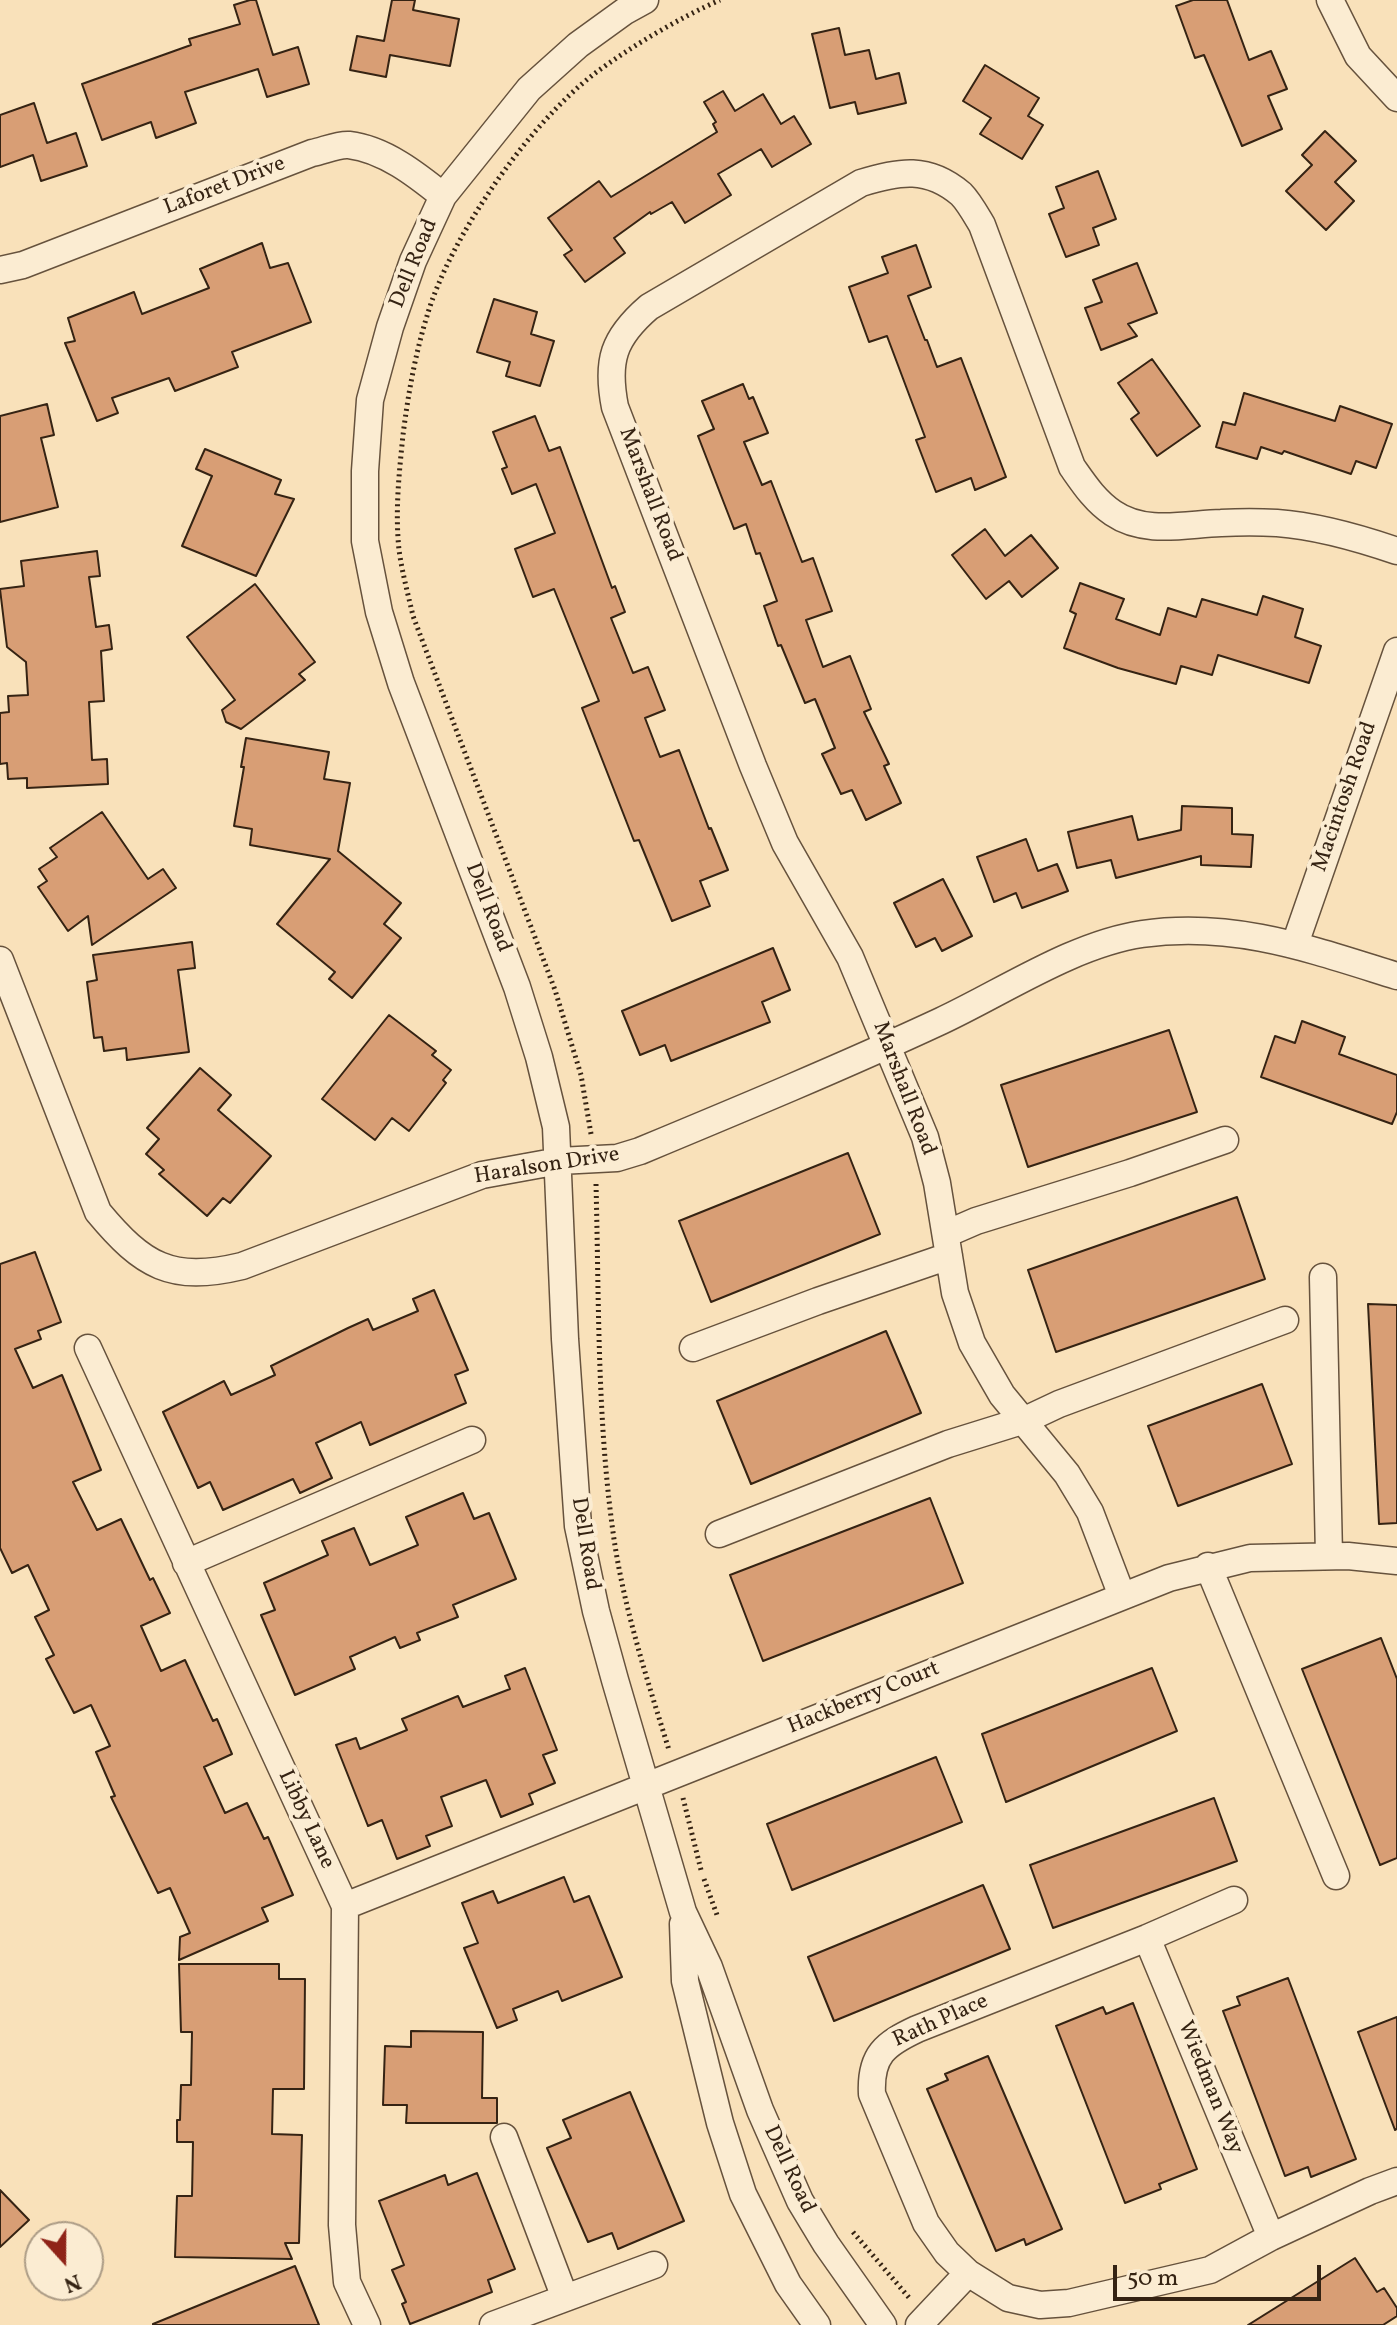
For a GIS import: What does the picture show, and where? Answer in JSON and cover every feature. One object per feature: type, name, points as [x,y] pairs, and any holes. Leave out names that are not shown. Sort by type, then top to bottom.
[{"type":"street","name":"Dell Road","points":[[645,0],[578,45],[529,89],[443,196],[413,261],[390,327],[370,400],[365,471],[365,541],[379,612],[401,683],[522,1001],[556,1127],[565,1339],[578,1526],[596,1611],[683,1912],[709,1967],[760,2110],[800,2201],[883,2325]]},
{"type":"street","points":[[1330,0],[1358,56],[1397,98]]},
{"type":"street","name":"Laforet Drive","points":[[0,270],[23,265],[312,153],[347,145],[377,153],[418,176],[443,196]]},
{"type":"street","name":"Marshall Road","points":[[1122,1596],[1090,1512],[1067,1474],[1002,1395],[972,1343],[955,1293],[937,1183],[925,1137],[850,957],[780,830],[615,407],[610,379],[614,349],[629,325],[649,307],[861,183],[894,172],[931,175],[962,195],[982,225],[1072,467],[1090,494],[1114,515],[1145,525],[1175,527],[1278,523],[1318,529],[1397,551]]},
{"type":"street","name":"Macintosh Road","points":[[1295,944],[1397,651]]},
{"type":"street","name":"Haralson Drive","points":[[0,960],[98,1212],[119,1238],[146,1260],[179,1272],[209,1274],[242,1266],[482,1175],[559,1161],[606,1159],[640,1151],[887,1046],[1076,953],[1139,934],[1229,932],[1295,944],[1397,976]]},
{"type":"street","points":[[693,1348],[818,1301],[948,1245],[976,1221],[1225,1140]]},
{"type":"street","points":[[1323,1277],[1329,1556]]},
{"type":"street","points":[[719,1534],[948,1444],[1025,1420],[1059,1404],[1285,1320]]},
{"type":"street","name":"Libby Lane","points":[[88,1348],[345,1906],[342,2225],[347,2282],[367,2325]]},
{"type":"street","points":[[186,1563],[472,1440]]},
{"type":"street","name":"Hackberry Court","points":[[345,1906],[1122,1596],[1208,1566],[1250,1558],[1329,1556],[1397,1561]]},
{"type":"street","points":[[1208,1566],[1336,1876]]},
{"type":"street","name":"Rath Place","points":[[1234,1900],[889,2042],[877,2059],[871,2076],[872,2094],[926,2223],[947,2253],[968,2273],[1008,2298],[1040,2305],[1069,2303],[1210,2270],[1271,2237],[1397,2181]]},
{"type":"street","name":"Dell Road","points":[[683,1912],[685,1981],[724,2137],[743,2194],[788,2284],[817,2325]]},
{"type":"street","name":"Wiedman Way","points":[[1147,1938],[1271,2237]]},
{"type":"street","points":[[504,2137],[565,2298]]},
{"type":"street","points":[[493,2325],[654,2265]]},
{"type":"street","points":[[919,2325],[968,2273]]},
{"type":"building","points":[[256,0],[273,55],[298,47],[309,84],[267,97],[258,69],[185,92],[196,123],[156,138],[151,122],[102,140],[82,84],[191,45],[189,39],[240,24],[234,5]]},
{"type":"building","points":[[392,0],[415,0],[413,10],[459,19],[450,66],[390,55],[386,77],[350,70],[357,36],[384,41]]},
{"type":"building","points":[[1193,0],[1227,0],[1249,60],[1271,51],[1287,89],[1268,96],[1282,129],[1242,146],[1204,55],[1195,58],[1176,6]]},
{"type":"building","points":[[839,28],[845,55],[869,50],[876,79],[899,73],[906,103],[858,114],[855,102],[830,108],[812,34]]},
{"type":"building","points":[[985,65],[1039,98],[1028,116],[1043,125],[1022,159],[980,134],[991,118],[963,101]]},
{"type":"building","points":[[723,91],[735,111],[763,94],[781,124],[794,116],[811,144],[772,167],[761,149],[718,174],[731,195],[685,223],[672,202],[650,212],[614,238],[625,253],[585,282],[564,255],[572,250],[548,218],[599,181],[611,197],[717,132],[713,124],[716,122],[704,102]]},
{"type":"building","points":[[34,103],[47,143],[76,133],[87,166],[41,181],[33,155],[0,167],[0,115]]},
{"type":"building","points":[[1325,131],[1356,161],[1335,182],[1354,201],[1326,230],[1286,191],[1312,165],[1302,155]]},
{"type":"building","points":[[1098,171],[1116,219],[1093,228],[1099,245],[1066,257],[1049,214],[1064,208],[1056,187]]},
{"type":"building","points":[[262,243],[270,268],[288,263],[311,322],[232,352],[238,367],[175,391],[169,378],[112,398],[118,413],[97,421],[65,343],[75,341],[68,318],[134,292],[142,314],[209,288],[200,269]]},
{"type":"building","points":[[916,245],[931,287],[908,296],[925,340],[937,367],[961,358],[1006,477],[975,490],[971,478],[936,492],[916,440],[925,437],[887,336],[869,342],[849,287],[888,273],[882,257]]},
{"type":"building","points":[[1137,263],[1157,313],[1128,324],[1137,336],[1101,350],[1085,308],[1102,302],[1093,280]]},
{"type":"building","points":[[494,299],[537,312],[531,334],[554,341],[540,386],[506,376],[510,362],[477,352]]},
{"type":"building","points":[[1152,359],[1200,426],[1157,456],[1131,419],[1139,413],[1118,383]]},
{"type":"building","points":[[743,384],[749,399],[753,397],[768,433],[744,442],[762,485],[771,481],[802,562],[813,558],[832,611],[806,620],[823,667],[850,656],[871,709],[864,712],[889,764],[884,766],[901,803],[866,820],[852,790],[841,794],[822,754],[835,748],[815,699],[805,703],[781,645],[778,646],[764,606],[777,601],[760,553],[756,554],[746,524],[734,529],[698,436],[714,429],[702,401]]},
{"type":"building","points":[[1244,393],[1335,421],[1340,406],[1392,424],[1376,468],[1356,461],[1351,474],[1284,451],[1282,454],[1261,447],[1257,459],[1216,447],[1223,422],[1235,425]]},
{"type":"building","points":[[47,404],[54,435],[41,438],[58,507],[0,522],[0,416]]},
{"type":"building","points":[[535,416],[549,451],[560,447],[612,588],[615,586],[625,612],[611,618],[633,673],[648,667],[665,710],[645,718],[660,757],[679,750],[728,870],[700,881],[710,906],[672,921],[639,840],[634,841],[582,708],[599,701],[554,589],[533,597],[515,549],[555,533],[536,484],[512,494],[502,469],[507,467],[493,432]]},
{"type":"building","points":[[205,449],[281,480],[275,494],[294,499],[256,576],[182,546],[212,476],[196,469]]},
{"type":"building","points":[[985,529],[1005,556],[1031,535],[1058,568],[1022,597],[1009,581],[986,599],[952,555]]},
{"type":"building","points":[[97,551],[100,576],[89,577],[96,627],[109,625],[112,649],[101,651],[104,701],[89,702],[92,760],[107,759],[108,784],[27,788],[27,778],[8,779],[7,763],[0,764],[0,713],[9,712],[8,696],[28,695],[26,662],[7,647],[0,589],[24,586],[21,561]]},
{"type":"building","points":[[1080,583],[1124,599],[1116,619],[1160,635],[1168,608],[1196,617],[1202,599],[1257,615],[1263,596],[1303,609],[1295,637],[1321,646],[1309,683],[1218,655],[1212,675],[1181,666],[1176,684],[1118,668],[1064,648],[1076,614],[1070,611]]},
{"type":"building","points":[[255,584],[315,662],[299,674],[305,680],[241,729],[226,722],[222,710],[235,700],[187,637]]},
{"type":"building","points":[[246,738],[329,752],[324,779],[350,783],[338,851],[401,903],[384,924],[401,938],[352,998],[329,979],[335,972],[277,924],[330,859],[250,845],[252,829],[234,826]]},
{"type":"building","points":[[1182,806],[1232,808],[1232,834],[1253,835],[1251,867],[1201,865],[1201,856],[1116,878],[1111,860],[1077,868],[1068,832],[1132,816],[1138,840],[1181,830]]},
{"type":"building","points":[[102,812],[148,879],[163,869],[176,888],[92,945],[88,916],[68,931],[38,887],[47,881],[39,869],[57,857],[50,848]]},
{"type":"building","points":[[1026,839],[1038,871],[1057,864],[1068,891],[1022,908],[1016,893],[994,902],[977,857]]},
{"type":"building","points":[[943,879],[972,936],[942,951],[935,938],[916,947],[894,903]]},
{"type":"building","points":[[192,942],[195,968],[178,970],[189,1052],[127,1060],[126,1048],[104,1051],[102,1037],[94,1038],[87,982],[97,980],[93,955]]},
{"type":"building","points":[[773,948],[790,990],[762,1002],[770,1022],[671,1061],[665,1045],[640,1055],[622,1011]]},
{"type":"building","points":[[389,1015],[436,1051],[432,1055],[451,1070],[443,1080],[446,1083],[409,1131],[392,1118],[375,1140],[322,1099]]},
{"type":"building","points":[[1302,1021],[1345,1037],[1339,1054],[1397,1075],[1397,1112],[1392,1124],[1261,1077],[1275,1036],[1295,1043]]},
{"type":"building","points":[[1169,1030],[1197,1112],[1028,1167],[1001,1085]]},
{"type":"building","points":[[200,1068],[231,1095],[218,1110],[271,1156],[230,1203],[223,1198],[207,1216],[159,1174],[164,1170],[146,1154],[159,1139],[147,1128]]},
{"type":"building","points":[[848,1153],[880,1234],[711,1302],[679,1221]]},
{"type":"building","points":[[1237,1197],[1265,1279],[1056,1352],[1028,1270]]},
{"type":"building","points":[[35,1252],[61,1322],[38,1331],[41,1339],[15,1349],[33,1388],[62,1375],[101,1470],[73,1482],[97,1530],[121,1519],[150,1580],[153,1578],[170,1613],[141,1626],[161,1671],[185,1660],[232,1754],[204,1767],[225,1813],[247,1803],[264,1839],[268,1837],[293,1895],[262,1908],[268,1921],[179,1960],[180,1937],[190,1933],[170,1888],[158,1893],[111,1797],[115,1796],[96,1752],[110,1746],[91,1705],[74,1713],[46,1659],[54,1655],[35,1617],[49,1610],[28,1565],[12,1573],[0,1548],[0,1264]]},
{"type":"building","points":[[434,1290],[468,1370],[455,1375],[466,1403],[370,1445],[361,1422],[316,1443],[332,1478],[300,1493],[293,1479],[223,1510],[210,1482],[198,1488],[163,1412],[224,1381],[231,1395],[275,1375],[271,1366],[368,1319],[373,1330],[418,1311],[413,1299]]},
{"type":"building","points":[[1368,1304],[1397,1305],[1397,1523],[1379,1524]]},
{"type":"building","points":[[886,1331],[921,1413],[751,1484],[717,1401]]},
{"type":"building","points":[[1262,1384],[1292,1464],[1178,1506],[1148,1426]]},
{"type":"building","points":[[463,1493],[474,1519],[489,1513],[516,1579],[453,1605],[458,1617],[417,1633],[420,1640],[400,1648],[395,1637],[350,1657],[355,1669],[295,1695],[261,1615],[275,1610],[264,1583],[328,1555],[322,1541],[354,1528],[370,1565],[418,1545],[406,1517]]},
{"type":"building","points":[[930,1498],[963,1583],[763,1661],[730,1575]]},
{"type":"building","points":[[1381,1638],[1397,1679],[1397,1858],[1380,1865],[1302,1669]]},
{"type":"building","points":[[525,1668],[557,1750],[543,1755],[555,1783],[529,1794],[533,1804],[501,1817],[486,1780],[441,1797],[452,1826],[426,1836],[430,1846],[397,1859],[382,1820],[368,1826],[336,1745],[356,1738],[360,1749],[407,1730],[402,1719],[458,1696],[463,1707],[510,1689],[505,1676]]},
{"type":"building","points":[[1152,1668],[1177,1731],[1006,1802],[982,1734]]},
{"type":"building","points":[[936,1757],[962,1822],[792,1890],[767,1824]]},
{"type":"building","points":[[1214,1798],[1237,1861],[1053,1928],[1030,1865]]},
{"type":"building","points":[[564,1877],[574,1902],[589,1896],[622,1977],[562,2001],[558,1991],[513,2009],[517,2020],[497,2028],[464,1948],[478,1943],[462,1903],[493,1891],[498,1903]]},
{"type":"building","points":[[983,1885],[1010,1949],[834,2021],[808,1957]]},
{"type":"building","points":[[179,1964],[279,1964],[279,1979],[305,1979],[304,2089],[273,2089],[272,2134],[302,2135],[299,2243],[285,2243],[292,2259],[175,2257],[177,2196],[192,2196],[193,2142],[177,2142],[181,2085],[191,2085],[192,2032],[181,2032]]},
{"type":"building","points":[[1288,1978],[1356,2159],[1311,2177],[1308,2167],[1285,2176],[1223,2011],[1240,2005],[1237,1997]]},
{"type":"building","points":[[1133,2003],[1197,2169],[1159,2184],[1161,2189],[1125,2203],[1056,2026],[1103,2007],[1106,2014]]},
{"type":"building","points":[[1397,2017],[1397,2129],[1395,2130],[1358,2032]]},
{"type":"building","points":[[411,2031],[483,2032],[482,2098],[497,2098],[497,2123],[406,2123],[407,2105],[383,2105],[385,2046],[411,2047]]},
{"type":"building","points":[[988,2056],[1062,2229],[1026,2245],[1024,2239],[996,2251],[927,2089],[948,2080],[945,2074]]},
{"type":"building","points":[[630,2092],[684,2221],[618,2249],[612,2233],[588,2242],[547,2148],[571,2138],[563,2120]]},
{"type":"building","points":[[477,2173],[515,2269],[488,2280],[492,2292],[410,2324],[402,2304],[406,2302],[392,2270],[404,2265],[379,2201],[445,2175],[448,2185]]},
{"type":"building","points":[[0,2190],[29,2220],[24,2221],[24,2225],[0,2247]]},
{"type":"building","points":[[1355,2258],[1377,2292],[1384,2288],[1397,2308],[1397,2316],[1383,2325],[1248,2325]]},
{"type":"building","points":[[295,2266],[319,2325],[153,2325],[153,2324]]}]
